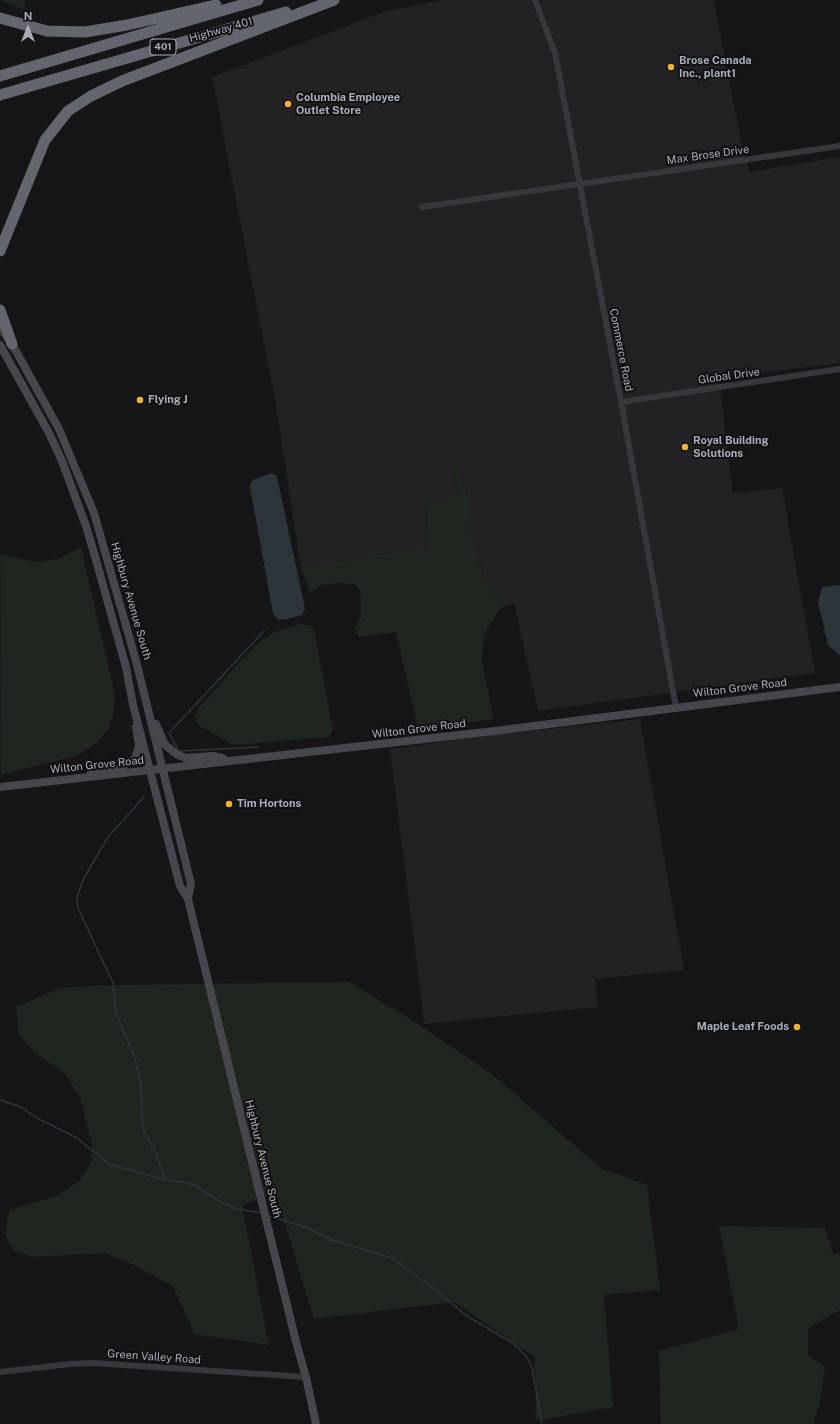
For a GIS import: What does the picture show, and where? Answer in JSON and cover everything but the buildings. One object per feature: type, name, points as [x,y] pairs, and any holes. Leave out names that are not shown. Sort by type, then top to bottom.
[{"type":"highway","name":"Highway 401","points":[[0,95],[326,0]]},
{"type":"highway","points":[[0,251],[45,140],[68,111],[91,96],[122,81],[334,0]]},
{"type":"highway","name":"Highway 401","points":[[0,76],[253,1]]},
{"type":"highway","points":[[0,18],[47,31],[85,32],[127,25],[223,4],[253,1]]},
{"type":"highway","points":[[0,310],[12,344]]},
{"type":"main road","name":"Highbury Avenue South","points":[[0,327],[12,344],[59,429],[94,513],[124,617],[191,884],[188,899]]},
{"type":"main road","name":"Highbury Avenue South","points":[[0,345],[62,461],[86,526],[114,621],[133,705],[180,886],[188,899],[296,1342],[306,1377],[316,1424]]},
{"type":"main road","name":"Wilton Grove Road","points":[[0,787],[488,732],[840,687]]},
{"type":"main road","points":[[146,702],[163,740],[171,751],[186,758],[213,756],[222,758],[228,762]]},
{"type":"main road","points":[[42,782],[68,775],[122,766],[135,759],[138,746],[133,705]]},
{"type":"street","name":"Commerce Road","points":[[535,0],[555,53],[621,402],[676,708]]},
{"type":"street","name":"Max Brose Drive","points":[[422,207],[840,146]]},
{"type":"street","name":"Global Drive","points":[[621,402],[840,369]]},
{"type":"street","name":"Green Valley Road","points":[[0,1372],[70,1364],[93,1363],[306,1377]]},
{"type":"shaded area","points":[[1,0],[24,0],[26,11]]},
{"type":"shaded area","points":[[440,0],[714,0],[743,152],[750,172],[840,157],[840,363],[719,378],[733,493],[782,488],[815,673],[538,711],[514,604],[505,606],[492,590],[483,574],[468,519],[468,497],[458,468],[450,456],[458,493],[425,503],[429,546],[301,568],[276,406],[212,77],[386,11]]},
{"type":"shaded area","points":[[450,455],[458,468],[468,497],[468,519],[483,574],[492,590],[505,606],[500,609],[484,634],[482,661],[494,719],[418,729],[396,632],[359,637],[355,628],[361,617],[361,593],[355,584],[337,583],[321,585],[310,593],[301,568],[429,546],[425,503],[458,493]]},
{"type":"shaded area","points":[[272,473],[277,476],[305,609],[302,615],[278,620],[273,613],[250,487],[252,480]]},
{"type":"shaded area","points":[[81,547],[115,695],[114,712],[109,729],[96,744],[76,756],[1,775],[0,554],[34,562],[58,559]]},
{"type":"shaded area","points":[[840,585],[839,655],[828,645],[818,602],[822,587]]},
{"type":"shaded area","points":[[300,624],[310,625],[314,630],[333,729],[329,737],[234,745],[198,725],[195,716],[200,706],[255,645],[275,632]]},
{"type":"shaded area","points":[[640,719],[684,970],[595,979],[598,1007],[424,1024],[390,749],[478,737]]},
{"type":"shaded area","points":[[349,982],[404,1015],[493,1075],[601,1168],[647,1185],[660,1290],[604,1295],[613,1407],[536,1421],[535,1357],[454,1302],[314,1319],[275,1192],[242,1205],[269,1345],[194,1334],[173,1286],[128,1262],[103,1253],[34,1257],[14,1251],[5,1234],[9,1210],[59,1195],[79,1181],[91,1163],[92,1144],[80,1098],[65,1073],[35,1053],[19,1034],[16,1007],[60,988],[112,985]]},
{"type":"shaded area","points":[[719,1226],[825,1228],[833,1253],[840,1254],[840,1310],[808,1328],[808,1356],[825,1366],[820,1402],[813,1424],[661,1424],[659,1351],[739,1329]]},
{"type":"waterway","points":[[258,747],[179,751],[169,733],[264,631]]},
{"type":"waterway","points":[[144,797],[108,837],[84,878],[77,897],[78,908],[113,983],[116,1013],[134,1056],[140,1079],[143,1129],[156,1153],[165,1180]]},
{"type":"waterway","points":[[0,1100],[21,1107],[39,1119],[77,1138],[109,1164],[165,1180],[183,1182],[196,1186],[221,1202],[237,1209],[262,1213]]},
{"type":"waterway","points":[[269,1216],[305,1227],[332,1240],[392,1258],[427,1283],[467,1316],[514,1344],[527,1357],[532,1368],[542,1424]]},
{"type":"place","name":"Brose Canada Inc., plant1","points":[[671,67]]},
{"type":"place","name":"Columbia Employee Outlet Store","points":[[288,104]]},
{"type":"place","name":"Flying J","points":[[140,400]]},
{"type":"place","name":"Royal Building Solutions","points":[[685,447]]},
{"type":"place","name":"Tim Hortons","points":[[229,804]]},
{"type":"place","name":"Maple Leaf Foods","points":[[797,1027]]}]
